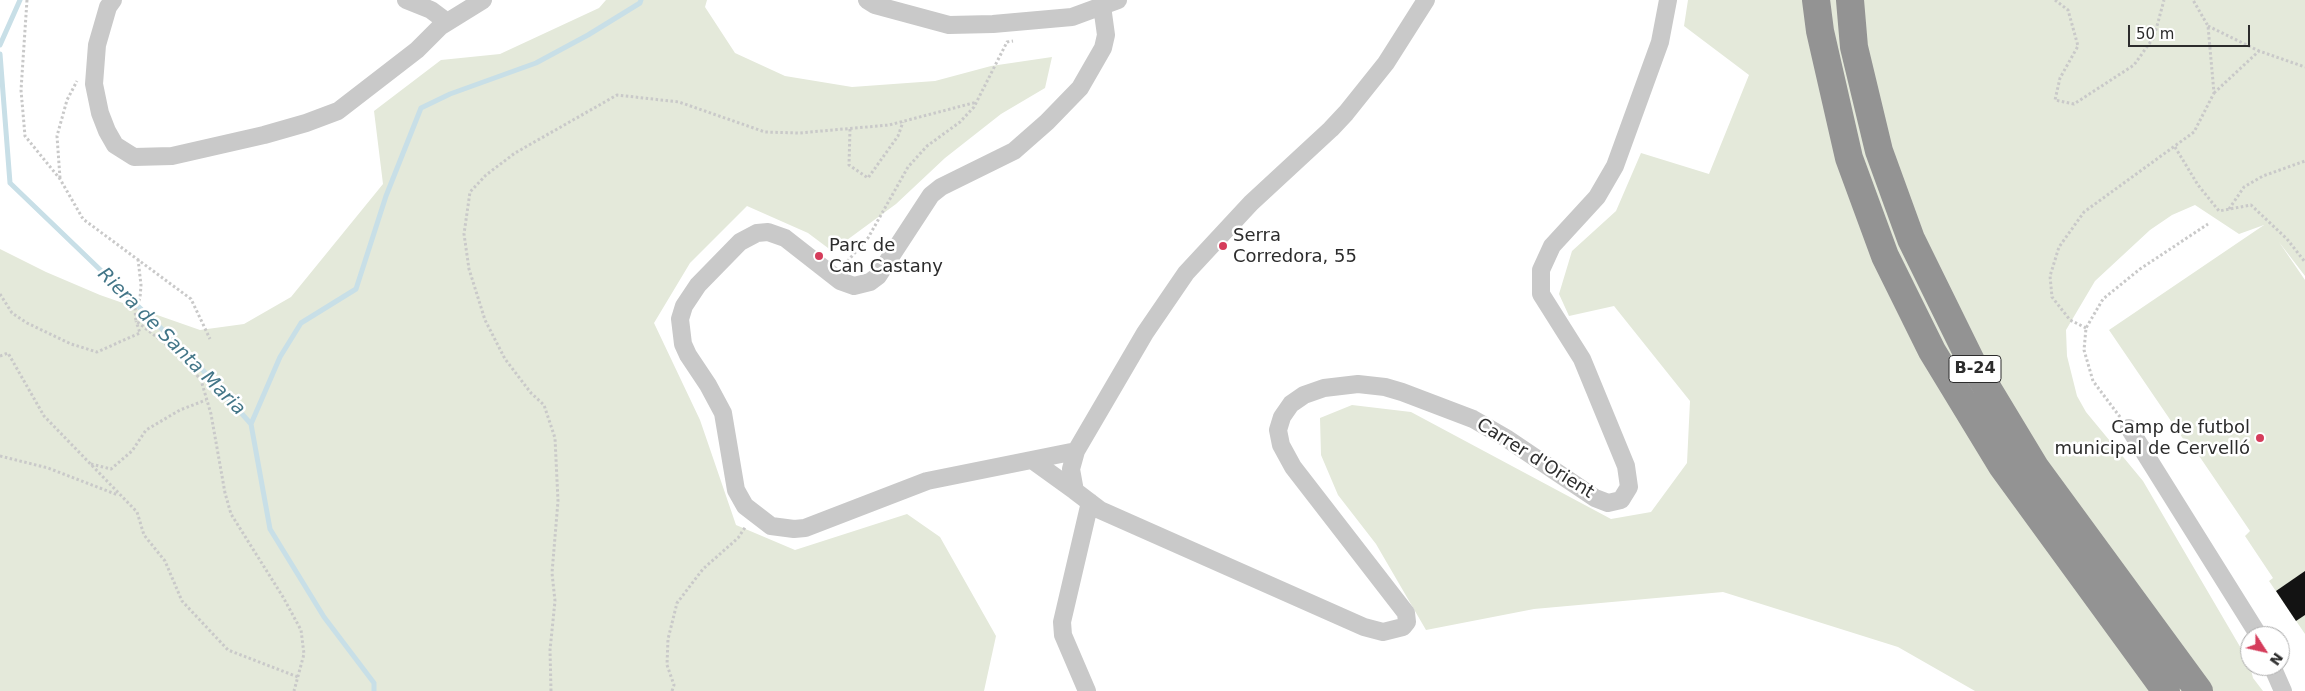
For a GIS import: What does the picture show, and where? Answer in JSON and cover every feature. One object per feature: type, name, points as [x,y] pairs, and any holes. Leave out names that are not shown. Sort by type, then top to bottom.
[{"type":"highway","name":"B-24","points":[[1816,0],[1820,31],[1849,158],[1885,256],[1928,343],[2002,466],[2166,691]]},
{"type":"highway","name":"B-24","points":[[1850,0],[1854,47],[1880,151],[1911,239],[1971,361],[2035,467],[2199,691]]},
{"type":"street","points":[[113,0],[108,7],[97,44],[94,84],[100,113],[107,131],[115,145],[134,158],[182,154],[298,126],[338,111],[382,79],[447,22],[483,0]]},
{"type":"street","points":[[406,0],[431,10],[447,22]]},
{"type":"street","points":[[867,0],[875,5],[948,25],[993,24],[1072,17],[1110,3],[1103,48],[1091,72],[1067,103],[1014,152],[941,186],[932,195],[878,276],[870,282],[854,286],[840,281],[785,238],[768,232],[757,233],[745,238],[698,285],[684,306],[680,319],[683,344],[723,413],[736,490],[745,506],[771,526],[789,529],[805,528],[926,481],[1076,451]]},
{"type":"street","points":[[1075,491],[1071,469],[1076,451],[1145,333],[1186,273],[1251,203],[1341,118],[1386,63],[1426,0]]},
{"type":"street","name":"Carrer d'Orient","points":[[1032,460],[1100,510],[1346,619],[1372,630],[1383,632],[1403,627],[1407,622],[1406,613],[1293,467],[1281,445],[1278,430],[1282,417],[1291,404],[1304,395],[1324,388],[1358,384],[1385,387],[1402,392],[1473,419],[1506,438],[1595,498],[1608,503],[1621,500],[1629,487],[1626,466],[1582,359],[1542,294],[1540,276],[1545,257],[1552,246],[1597,197],[1615,166],[1660,42],[1668,0]]},
{"type":"street","points":[[2129,428],[2253,626]]},
{"type":"street","points":[[1087,691],[1063,635],[1062,622],[1090,502]]},
{"type":"street","points":[[2276,676],[2283,691]]},
{"type":"path","points":[[27,0],[21,90],[25,136],[60,179],[83,218],[191,299],[210,339]]},
{"type":"path","points":[[2055,0],[2068,10],[2078,46],[2060,78],[2054,100],[2074,104],[2134,65],[2154,37],[2164,0]]},
{"type":"path","points":[[2193,0],[2208,26],[2214,93]]},
{"type":"path","points":[[2208,26],[2259,51],[2305,67]]},
{"type":"path","points":[[832,275],[850,260],[868,238],[908,167],[926,146],[960,122],[977,102],[1007,42],[1016,40]]},
{"type":"path","points":[[2086,328],[2070,320],[2052,297],[2050,276],[2059,247],[2084,212],[2194,132],[2214,93],[2259,51]]},
{"type":"path","points":[[60,179],[57,136],[67,100],[80,76]]},
{"type":"path","points":[[551,691],[550,650],[555,601],[552,573],[558,502],[555,438],[544,405],[531,393],[505,359],[484,320],[469,269],[464,234],[470,192],[486,175],[515,153],[618,95],[679,102],[765,132],[799,134],[903,122],[977,102]]},
{"type":"path","points":[[850,129],[849,165],[868,178],[898,136],[903,122]]},
{"type":"path","points":[[2175,147],[2198,185],[2219,211],[2251,205],[2287,239],[2305,262]]},
{"type":"path","points":[[2228,209],[2244,187],[2263,176],[2305,162]]},
{"type":"path","points":[[2129,428],[2093,381],[2084,350],[2086,328],[2103,299],[2140,269],[2208,224]]},
{"type":"path","points":[[0,294],[12,312],[26,323],[71,344],[97,352],[140,333],[135,310],[140,298],[141,285],[138,259]]},
{"type":"path","points":[[136,321],[181,356],[201,380],[211,414],[225,493],[231,514],[284,596],[301,630],[304,654],[294,691]]},
{"type":"path","points":[[0,356],[8,353],[44,416],[137,512],[144,535],[165,561],[182,601],[228,650],[298,677]]},
{"type":"path","points":[[90,464],[111,469],[132,451],[146,430],[180,410],[206,400]]},
{"type":"path","points":[[0,456],[48,468],[121,496]]},
{"type":"path","points":[[672,691],[674,685],[666,665],[668,639],[677,603],[703,569],[738,538],[753,514]]},
{"type":"shaded area","points":[[606,0],[707,0],[705,7],[735,53],[785,76],[852,87],[935,81],[991,66],[1052,57],[1045,88],[1001,114],[945,158],[896,204],[832,251],[808,233],[747,206],[690,263],[654,323],[700,420],[736,525],[795,550],[907,514],[940,537],[996,636],[984,691],[0,691],[0,249],[46,272],[100,295],[200,330],[244,324],[291,297],[383,184],[374,111],[441,60],[500,54],[599,8]]},
{"type":"shaded area","points":[[1688,0],[2305,0],[2305,276],[2279,242],[2305,280],[2305,634],[2269,581],[2273,578],[2245,536],[2250,531],[2189,441],[2186,443],[2109,330],[2264,225],[2239,234],[2195,205],[2172,215],[2150,230],[2095,281],[2066,330],[2067,356],[2077,396],[2086,412],[2143,481],[2240,647],[2240,676],[2252,676],[2263,691],[1975,691],[1898,647],[1723,592],[1534,609],[1426,630],[1376,544],[1338,495],[1321,455],[1320,418],[1352,405],[1411,412],[1611,519],[1651,512],[1687,463],[1690,401],[1614,306],[1569,316],[1559,294],[1572,251],[1616,211],[1641,153],[1709,174],[1749,75],[1684,26]]},
{"type":"building","points":[[2305,571],[2305,615],[2296,621],[2276,591]]},
{"type":"waterway","name":"Riera de Santa Maria","points":[[0,45],[20,0]]},
{"type":"waterway","points":[[251,424],[280,357],[301,323],[356,289],[386,196],[421,108],[450,94],[536,63],[588,35],[640,3],[641,0]]},
{"type":"waterway","name":"Riera de Santa Maria","points":[[0,54],[10,183],[191,357],[251,424],[270,529],[324,617],[374,683],[374,691]]},
{"type":"place","name":"Serra Corredora, 55","points":[[1223,246]]},
{"type":"place","name":"Parc de Can Castany","points":[[819,256]]},
{"type":"place","name":"Camp de futbol municipal de Cervelló","points":[[2260,438]]}]
